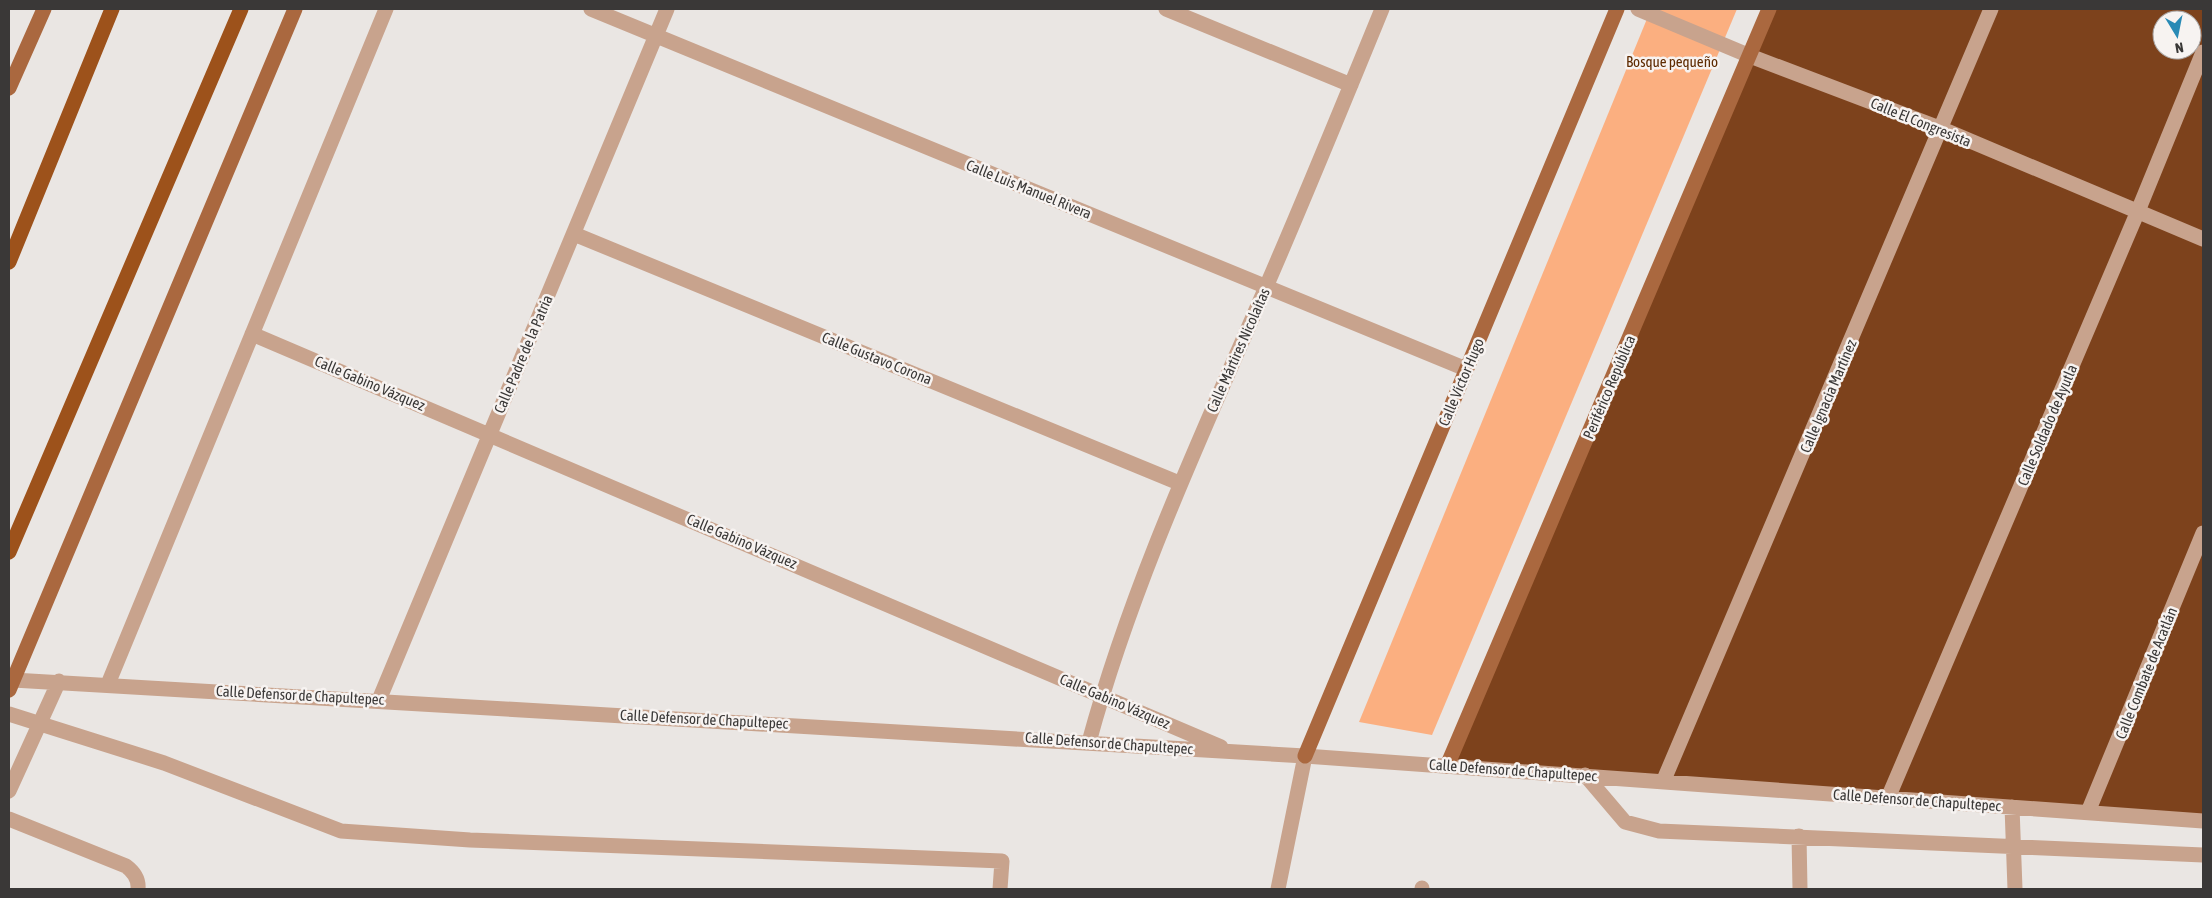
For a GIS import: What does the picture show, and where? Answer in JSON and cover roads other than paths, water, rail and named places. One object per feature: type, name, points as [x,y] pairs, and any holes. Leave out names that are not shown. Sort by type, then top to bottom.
[{"type":"highway","points":[[9,262],[112,9]]},
{"type":"highway","points":[[9,552],[241,9]]},
{"type":"main road","points":[[9,88],[44,9]]},
{"type":"main road","points":[[11,685],[295,9]]},
{"type":"main road","name":"Calle Víctor Hugo","points":[[1305,756],[1617,9]]},
{"type":"main road","name":"Periférico República","points":[[1447,766],[1769,9]]},
{"type":"street","points":[[108,684],[386,9]]},
{"type":"street","name":"Calle Luis Manuel Rivera","points":[[591,9],[1466,369]]},
{"type":"street","name":"Calle Padre de la Patria","points":[[379,700],[667,9]]},
{"type":"street","points":[[1166,9],[1351,86]]},
{"type":"street","name":"Calle Mártires Nicolaítas","points":[[1089,742],[1102,695],[1134,601],[1179,483],[1266,286],[1382,9]]},
{"type":"street","name":"Calle El Congresista","points":[[1638,9],[1750,56],[1942,129],[2203,239]]},
{"type":"street","name":"Calle Ignacia Martínez","points":[[1663,782],[1942,129],[1991,9]]},
{"type":"street","name":"Calle Soldado de Ayutla","points":[[1888,798],[2138,211],[2203,52]]},
{"type":"street","name":"Calle Gustavo Corona","points":[[574,234],[1179,483]]},
{"type":"street","name":"Calle Gabino Vázquez","points":[[252,334],[1232,751]]},
{"type":"street","name":"Calle Combate de Acatlán","points":[[2088,812],[2203,533]]},
{"type":"street","name":"Calle Defensor de Chapultepec","points":[[11,685],[59,682],[108,684],[1089,742],[1585,775],[2203,821]]},
{"type":"street","points":[[9,790],[38,723],[59,682]]},
{"type":"street","points":[[9,714],[164,763],[341,831],[470,840],[1002,861],[1000,889]]},
{"type":"street","points":[[1278,889],[1305,756]]},
{"type":"street","points":[[1585,775],[1625,822],[1660,831],[2013,845],[2203,855]]},
{"type":"street","points":[[2012,807],[2015,889]]},
{"type":"street","points":[[9,819],[126,866],[132,871],[138,881],[138,889]]},
{"type":"street","points":[[1799,836],[1800,889]]},
{"type":"park label","name":"Bosque pequeño","points":[[1672,61]]}]
